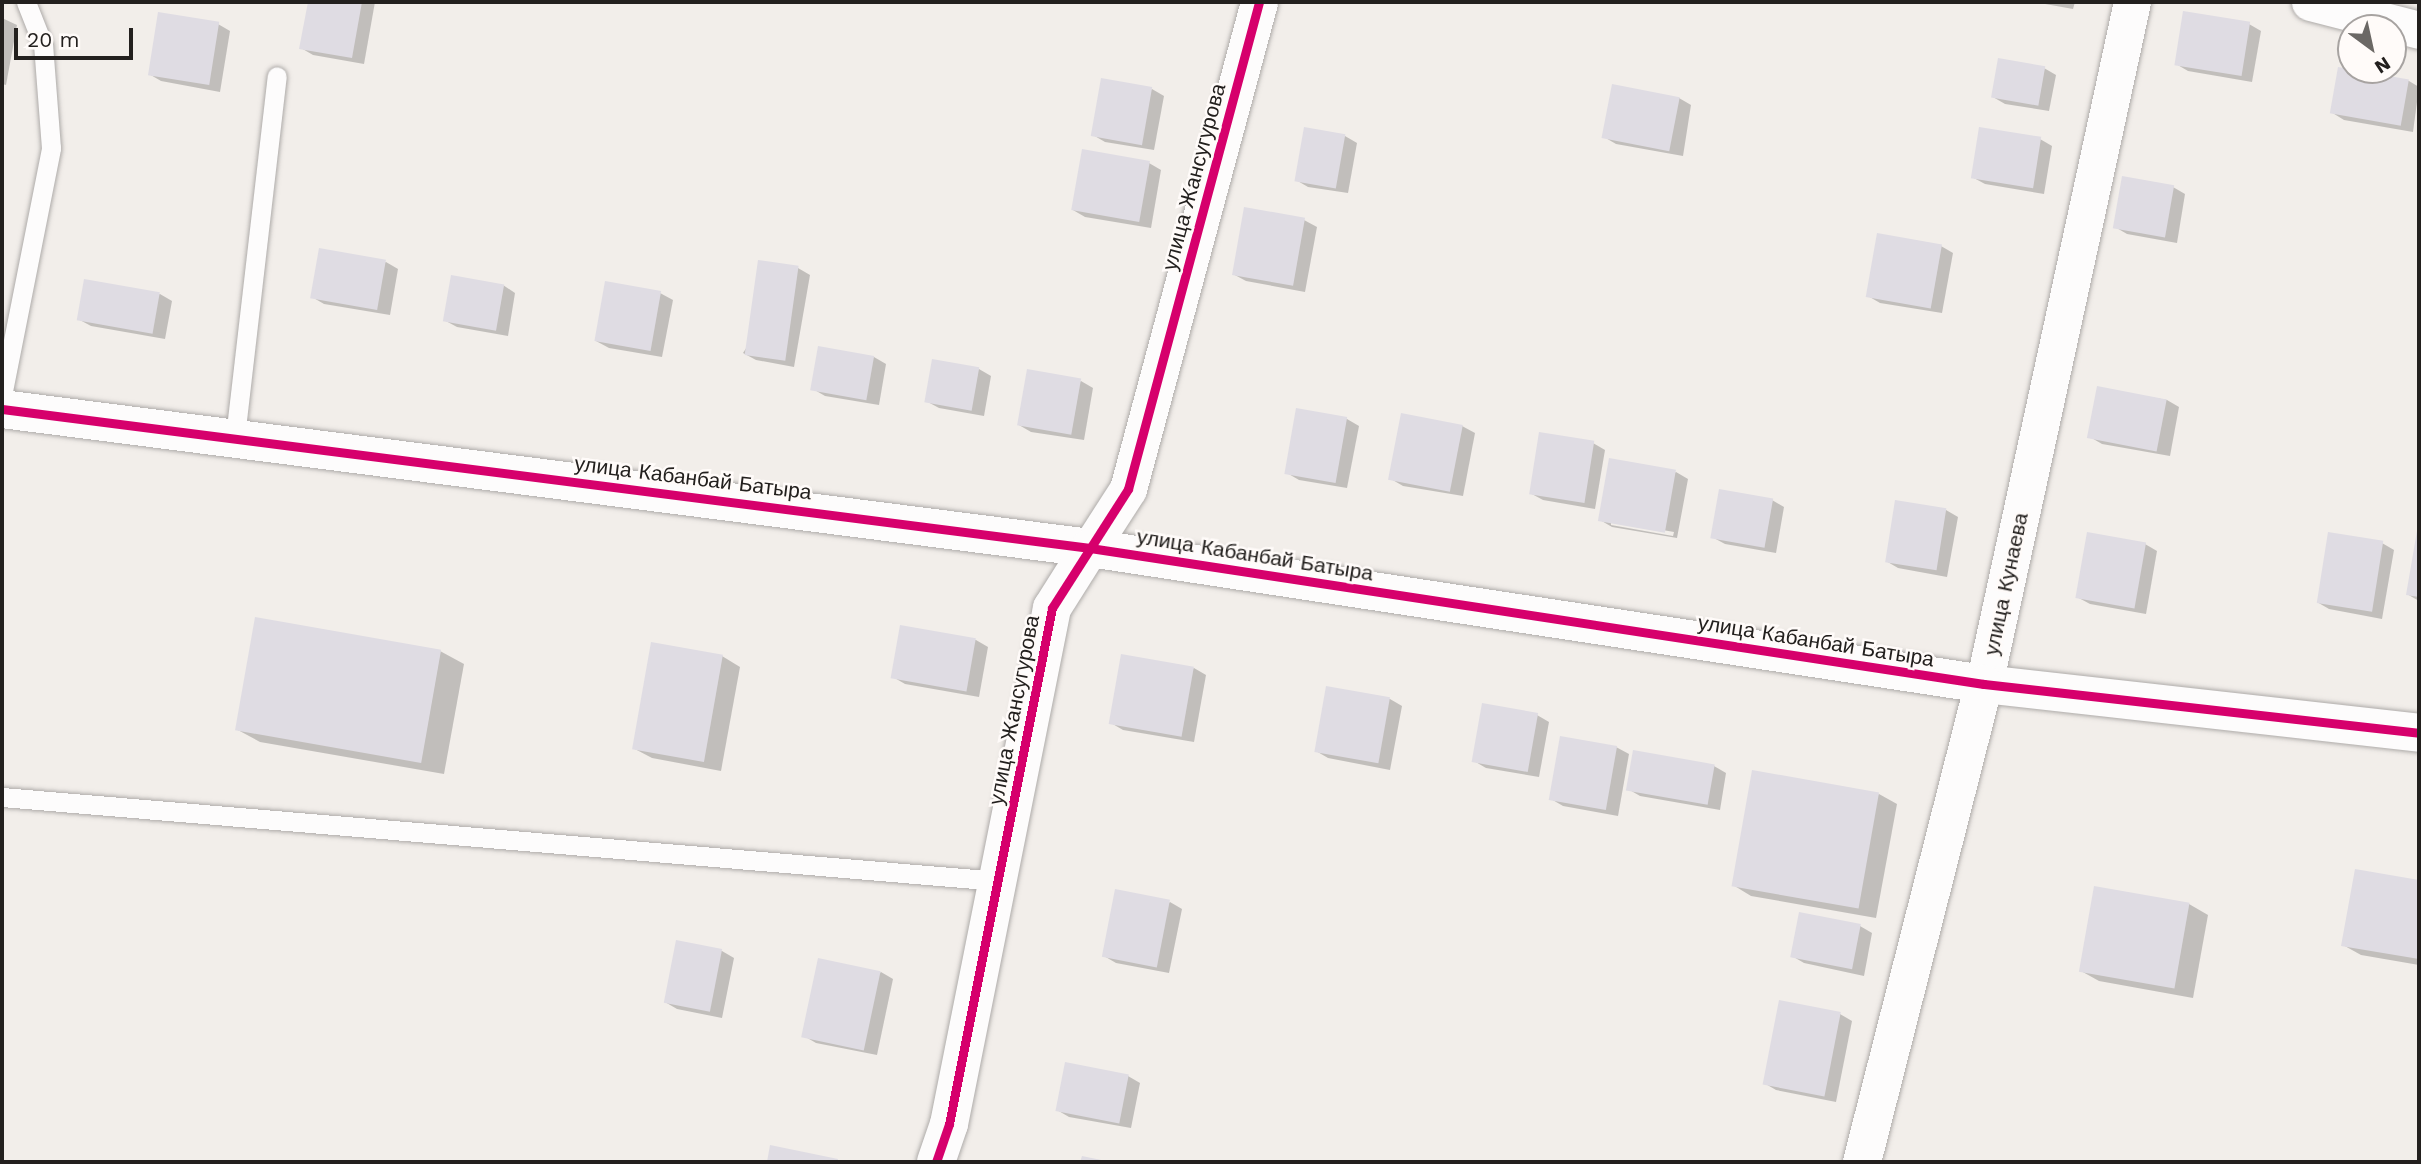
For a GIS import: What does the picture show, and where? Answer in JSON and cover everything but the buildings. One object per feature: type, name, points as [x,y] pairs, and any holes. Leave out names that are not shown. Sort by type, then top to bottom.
[{"type":"street","name":"улица Жансугурова","points":[[936,1162],[949,1124],[1052,608],[1128,489],[1259,2]]},
{"type":"street","name":"улица Кунаева","points":[[1862,1162],[1984,684],[2132,2]]},
{"type":"street","points":[[2310,2],[2419,30]]},
{"type":"street","name":"улица Кабанбай Батыра","points":[[2,410],[235,437],[1090,548],[1984,684],[2419,733]]},
{"type":"lane","points":[[2,396],[51,148],[43,45],[26,2]]},
{"type":"lane","points":[[235,437],[277,76]]},
{"type":"lane","points":[[2,797],[998,881]]},
{"type":"cycle path","points":[[936,1162],[949,1124],[1052,608],[1128,489],[1259,2]]},
{"type":"cycle path","points":[[2,409],[1090,548],[1984,684],[2419,733]]}]
